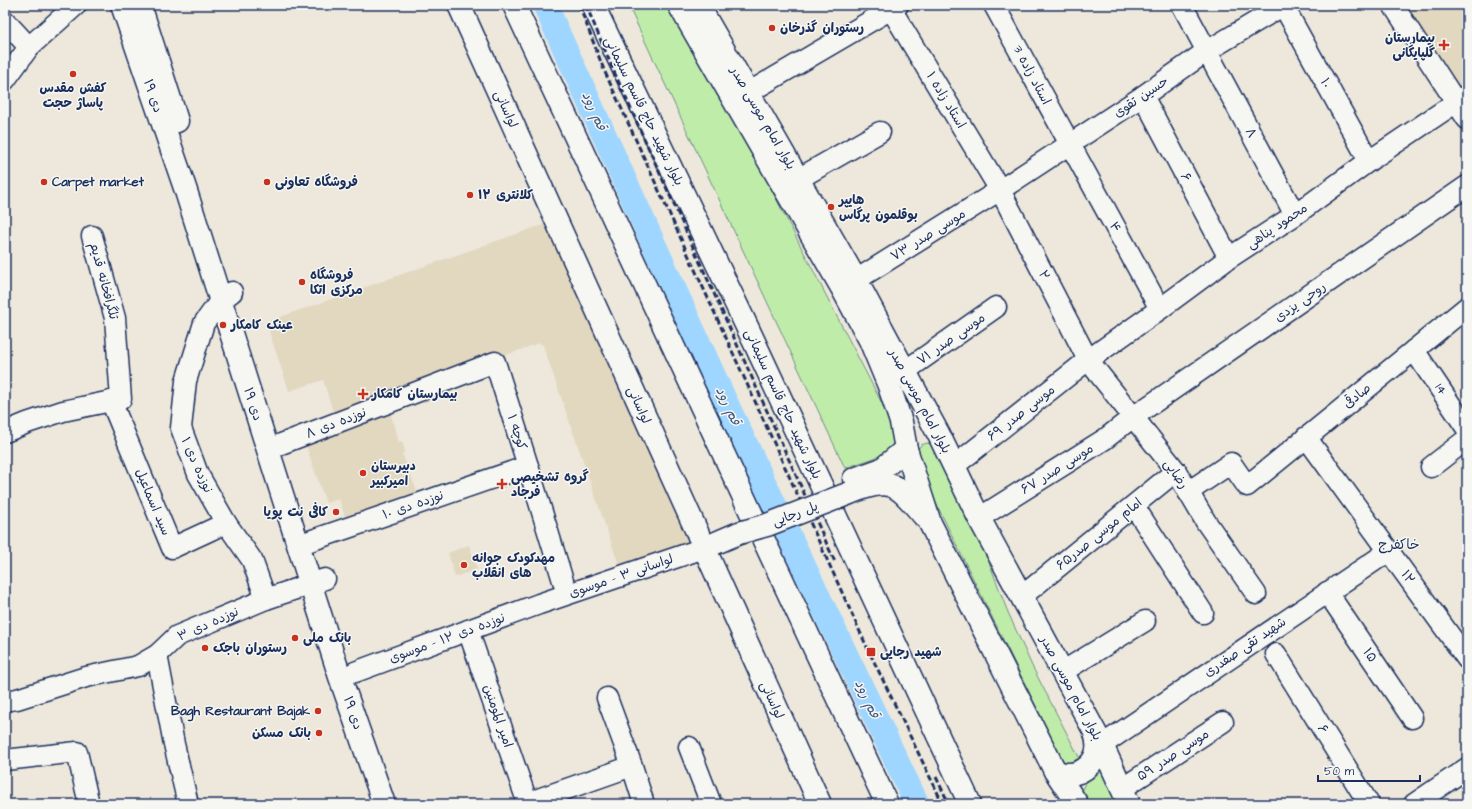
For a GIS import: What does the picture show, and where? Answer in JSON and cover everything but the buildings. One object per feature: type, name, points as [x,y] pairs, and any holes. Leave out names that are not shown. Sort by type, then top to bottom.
[{"type":"main road","name":"۱۹ دی","points":[[122,5],[187,195],[226,296]]},
{"type":"main road","name":"۱۹ دی","points":[[140,5],[226,296],[348,674],[384,804]]},
{"type":"main road","name":"لواسانی","points":[[459,5],[722,540],[820,804]]},
{"type":"main road","points":[[514,5],[886,804]]},
{"type":"main road","name":"بلوار شهید حاج قاسم سلیمانی","points":[[593,5],[750,333],[970,804]]},
{"type":"main road","name":"بلوار امام موسی صدر","points":[[679,5],[870,340],[889,386],[901,422],[906,447],[930,523],[1055,771],[1077,804]]},
{"type":"main road","name":"بلوار امام موسی صدر","points":[[704,6],[748,93],[856,280],[905,371],[979,518],[1098,738],[1126,796]]},
{"type":"main road","points":[[847,487],[882,469],[906,447],[913,436],[920,432],[929,431],[938,435]]},
{"type":"main road","points":[[847,487],[891,484],[903,492],[930,523]]},
{"type":"main road","name":"پل رجایی","points":[[722,540],[767,525],[847,487]]},
{"type":"main road","name":"۱۹ دی","points":[[348,674],[397,804]]},
{"type":"main road","points":[[1055,771],[1073,774],[1089,765],[1096,755],[1098,738]]},
{"type":"street","points":[[5,80],[29,47],[76,5]]},
{"type":"street","name":"استاد زاده 3","points":[[994,5],[1070,144]]},
{"type":"street","name":"۸","points":[[1182,5],[1295,215]]},
{"type":"street","name":"حسین تقوی","points":[[1000,190],[1144,96],[1207,51],[1284,5]]},
{"type":"street","name":"۱۰","points":[[1284,5],[1369,162]]},
{"type":"street","points":[[1393,5],[1461,99],[1467,119]]},
{"type":"street","points":[[748,93],[895,7]]},
{"type":"street","name":"استاد زاده ۱","points":[[895,7],[1000,190]]},
{"type":"street","points":[[5,21],[29,47]]},
{"type":"street","name":"۶","points":[[1144,96],[1229,258]]},
{"type":"street","name":"محمود پناهی","points":[[1088,360],[1229,258],[1295,215],[1461,99]]},
{"type":"street","points":[[798,179],[880,132]]},
{"type":"street","name":"۴","points":[[1070,144],[1160,309]]},
{"type":"street","name":"روحی یزدی","points":[[1133,417],[1467,186]]},
{"type":"street","name":"موسی صدر ۷۳","points":[[856,280],[1000,190]]},
{"type":"street","name":"۲","points":[[1000,190],[1088,360]]},
{"type":"street","name":"تلگرافخانه قدیم","points":[[92,236],[115,318],[116,400]]},
{"type":"street","name":"نوزده دی ۱","points":[[226,296],[204,323],[186,381],[181,428],[198,474],[226,524],[252,560],[266,599]]},
{"type":"street","name":"موسی صدر ۷۱","points":[[905,371],[996,307]]},
{"type":"street","name":"صادقی","points":[[1188,492],[1231,463],[1247,486],[1467,307]]},
{"type":"street","name":"14","points":[[1414,350],[1467,429]]},
{"type":"street","name":"رضایی","points":[[1088,360],[1176,471],[1206,522],[1256,594]]},
{"type":"street","name":"موسی صدر ۶۹","points":[[954,466],[1088,360]]},
{"type":"street","name":"نوزده دی ۸","points":[[274,446],[495,362]]},
{"type":"street","name":"کوچه ۱","points":[[495,362],[568,594]]},
{"type":"street","points":[[5,432],[63,411],[116,400]]},
{"type":"street","name":"سید اسماعیل","points":[[116,400],[172,548],[226,524]]},
{"type":"street","name":"موسی صدر ۶۷","points":[[979,518],[1105,439],[1133,417]]},
{"type":"street","name":"۱۲","points":[[1306,437],[1467,659]]},
{"type":"street","points":[[1431,467],[1467,439]]},
{"type":"street","name":"نوزده دی ۱۰","points":[[305,542],[528,466]]},
{"type":"street","name":"امام موسی صدر۶۵","points":[[1021,597],[1176,471]]},
{"type":"street","points":[[1134,506],[1203,613]]},
{"type":"street","name":"لواسانی ۳ - موسوی","points":[[539,604],[722,540]]},
{"type":"street","name":"شهید تقی صفدری","points":[[1098,738],[1389,551]]},
{"type":"street","name":"نوزده دی ۳","points":[[5,701],[17,699],[86,677],[138,666],[157,655],[177,636],[266,599],[318,581]]},
{"type":"street","name":"۱۵","points":[[1327,592],[1412,718]]},
{"type":"street","name":"نوزده دی ۱۲ - موسوی","points":[[348,674],[539,604]]},
{"type":"street","points":[[1062,672],[1145,621]]},
{"type":"street","name":"امیر المومنین","points":[[468,630],[527,804]]},
{"type":"street","name":"۶","points":[[1276,654],[1369,804]]},
{"type":"street","points":[[157,655],[174,744],[188,804]]},
{"type":"street","points":[[607,698],[644,804]]},
{"type":"street","name":"موسی صدر ۵۹","points":[[1126,796],[1223,722]]},
{"type":"street","points":[[689,747],[711,804]]},
{"type":"street","points":[[5,760],[77,752],[88,804]]},
{"type":"street","points":[[527,804],[632,766]]},
{"type":"street","points":[[1414,804],[1467,768]]},
{"type":"shaded area","name":"بیمارستان گلپایگانی","points":[[1399,5],[1467,5],[1467,84],[1456,92]]},
{"type":"shaded area","name":"بیمارستان کامکار","points":[[548,223],[688,543],[620,568],[543,345],[539,343],[335,418],[323,380],[289,391],[266,322]]},
{"type":"shaded area","name":"دبیرستان امیرکبیر","points":[[390,412],[399,442],[402,441],[405,452],[402,453],[418,494],[347,522],[339,499],[326,503],[305,443]]},
{"type":"shaded area","name":"مهدکودک جوانه های انقلاب","points":[[469,545],[477,569],[455,577],[448,553]]},
{"type":"green space","points":[[628,5],[669,5],[754,156],[889,417],[895,451],[845,468]]},
{"type":"green space","points":[[927,443],[934,445],[975,525],[1007,610],[1032,666],[1080,759],[1072,764],[1063,761],[929,489],[917,450],[921,445]]},
{"type":"green space","points":[[1100,762],[1116,804],[1091,804],[1082,790],[1084,785],[1097,772]]},
{"type":"waterway","name":"قم رود","points":[[545,5],[724,399],[917,804]]},
{"type":"railway","points":[[579,5],[604,70],[866,645],[943,804]]},
{"type":"railway","points":[[586,5],[612,67],[835,562]]},
{"type":"railway","points":[[936,777],[949,804]]},
{"type":"place","name":"رستوران گذرخان","points":[[772,28]]},
{"type":"place","name":"بیمارستان گلپایگانی","points":[[1444,45]]},
{"type":"place","name":"کفش مقدس پاساژ حجت","points":[[73,74]]},
{"type":"place","name":"Carpet market","points":[[44,182]]},
{"type":"place","name":"فروشگاه تعاونی","points":[[267,182]]},
{"type":"place","name":"کلانتری ۱۲","points":[[470,195]]},
{"type":"place","name":"هایپر بوقلمون پرگاس","points":[[831,207]]},
{"type":"place","name":"فروشگاه مرکزی اتکا","points":[[302,282]]},
{"type":"place","name":"عینک کامکار","points":[[223,325]]},
{"type":"place","name":"بیمارستان کامکار","points":[[363,394]]},
{"type":"place","name":"دبیرستان امیرکبیر","points":[[363,473]]},
{"type":"place","name":"گروه تشخیصی فرجاد","points":[[502,484]]},
{"type":"place","name":"کافی نت پویا","points":[[336,512]]},
{"type":"place","name":"مهدکودک جوانه های انقلاب","points":[[464,565]]},
{"type":"place","name":"بانک ملی","points":[[295,638]]},
{"type":"place","name":"رستوران باجک","points":[[205,648]]},
{"type":"place","name":"شهید رجایی","points":[[871,652]]},
{"type":"place","name":"Bagh Restaurant Bajak","points":[[318,711]]},
{"type":"place","name":"بانک مسکن","points":[[319,733]]},
{"type":"district","name":"خاکفرج","points":[[1399,545]]}]
